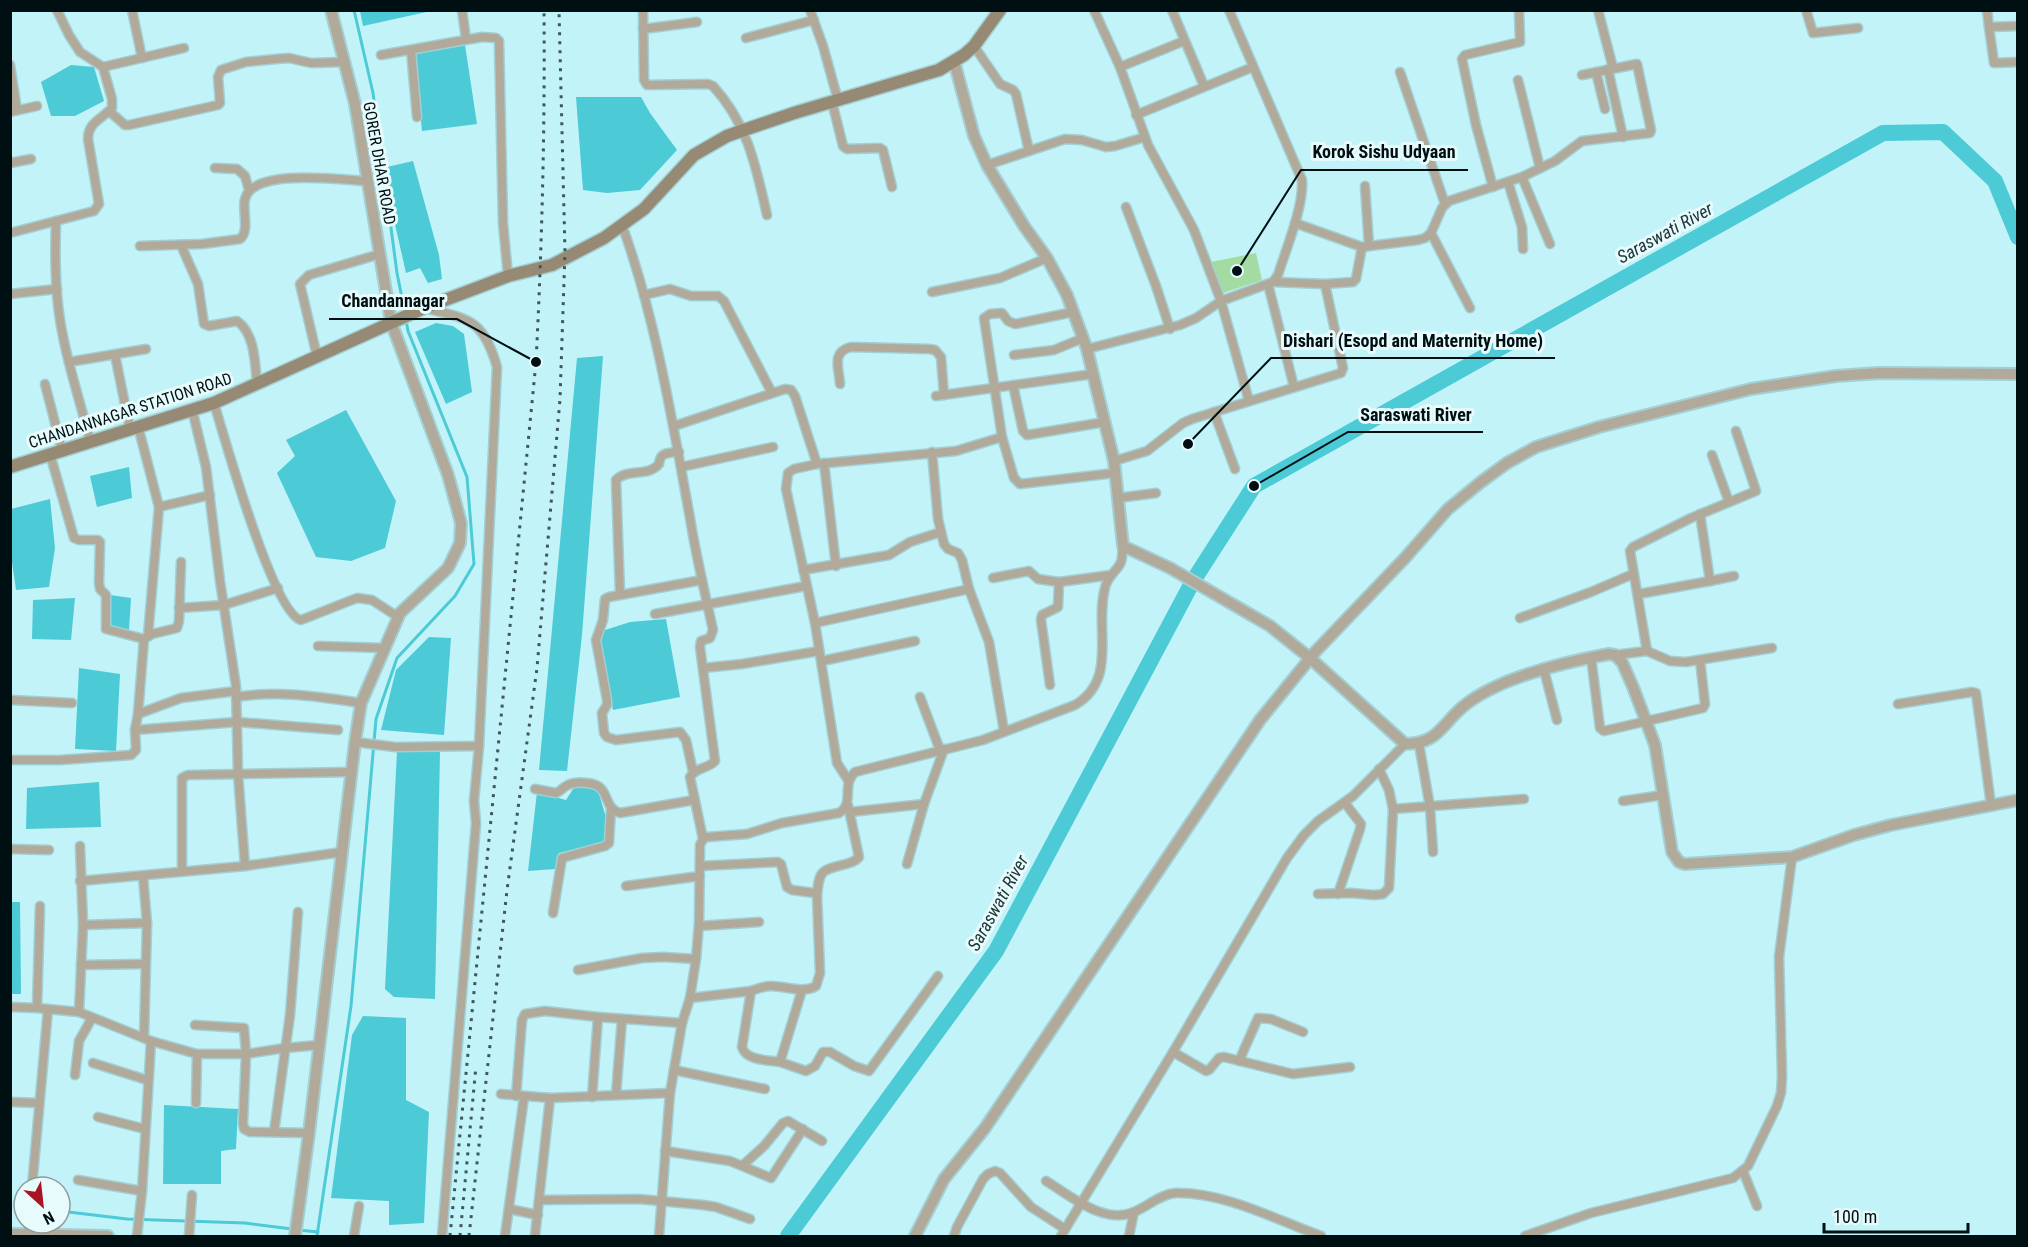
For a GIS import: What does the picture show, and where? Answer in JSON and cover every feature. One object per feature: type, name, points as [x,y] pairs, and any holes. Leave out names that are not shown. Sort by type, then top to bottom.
[{"type":"main road","name":"CHANDANNAGAR STATION ROAD","points":[[10,467],[214,403],[424,308],[508,276],[552,265],[604,238],[644,209],[694,155],[744,130],[939,70],[964,56],[1000,10]]},
{"type":"street","points":[[10,233],[94,212],[99,204],[88,132],[92,124],[112,108],[112,99],[103,67],[80,52],[57,10]]},
{"type":"street","points":[[132,10],[142,58]]},
{"type":"street","name":"GORER DHAR ROAD","points":[[331,10],[355,104],[380,254],[461,524],[460,543],[448,568],[398,617]]},
{"type":"street","points":[[462,10],[466,39]]},
{"type":"street","points":[[643,10],[646,85],[708,84],[713,86],[744,130],[758,172],[767,215]]},
{"type":"street","points":[[810,10],[823,46],[843,146],[853,149],[880,148],[883,150],[892,188]]},
{"type":"street","points":[[1094,10],[1120,67],[1145,137],[1194,230],[1221,301],[1249,401]]},
{"type":"street","points":[[1172,10],[1204,86]]},
{"type":"street","points":[[1229,10],[1301,174],[1303,188],[1295,222],[1278,275],[1271,283]]},
{"type":"street","points":[[1493,187],[1476,125],[1462,59],[1465,55],[1520,42],[1519,10]]},
{"type":"street","points":[[1598,10],[1623,137]]},
{"type":"street","points":[[1806,10],[1813,33],[1858,28]]},
{"type":"street","points":[[1987,10],[1994,63],[2018,62]]},
{"type":"street","points":[[746,38],[814,20]]},
{"type":"street","points":[[643,29],[697,22]]},
{"type":"street","points":[[1989,27],[2018,26]]},
{"type":"street","points":[[381,55],[489,36],[499,41],[503,223],[508,276]]},
{"type":"street","points":[[1120,67],[1184,41]]},
{"type":"street","points":[[974,46],[1000,84],[1013,90],[1016,94],[1029,151]]},
{"type":"street","points":[[103,67],[184,48]]},
{"type":"street","points":[[411,50],[417,117]]},
{"type":"street","points":[[109,111],[125,125],[129,125],[218,105],[220,103],[218,77],[221,69],[246,62],[289,58],[311,63],[344,62]]},
{"type":"street","points":[[848,780],[855,772],[974,743],[1075,705],[1086,698],[1095,686],[1102,667],[1105,586],[1121,563],[1123,546],[1114,461],[1087,350],[1067,295],[1047,258],[1024,226],[987,165],[974,136],[954,61]]},
{"type":"street","points":[[1445,204],[1522,177],[1555,161],[1582,141],[1647,134],[1651,130],[1637,64],[1582,75]]},
{"type":"street","points":[[10,65],[14,111],[37,106]]},
{"type":"street","points":[[1137,115],[1253,67]]},
{"type":"street","points":[[1295,222],[1365,246],[1422,240],[1431,233],[1445,204],[1400,72]]},
{"type":"street","points":[[1596,72],[1605,109]]},
{"type":"street","points":[[1518,80],[1540,168]]},
{"type":"street","points":[[987,165],[1065,139],[1082,140],[1106,147],[1145,137]]},
{"type":"street","points":[[10,163],[31,159]]},
{"type":"street","points":[[215,168],[237,169],[245,176],[249,190]]},
{"type":"street","points":[[1522,177],[1550,244]]},
{"type":"street","points":[[140,246],[181,245],[236,240],[243,237],[245,197],[249,190],[267,181],[290,178],[368,181]]},
{"type":"street","points":[[1508,182],[1521,227],[1523,249]]},
{"type":"street","points":[[1087,350],[1170,329],[1196,318],[1221,301],[1271,283],[1325,284],[1355,280],[1365,246],[1365,186]]},
{"type":"street","points":[[1126,207],[1170,329]]},
{"type":"street","points":[[56,221],[58,306],[69,362],[90,441]]},
{"type":"street","points":[[622,225],[637,267],[674,426],[713,630],[710,638],[701,641],[700,646],[715,760],[711,765],[693,772],[690,777],[703,839],[700,845],[699,926],[690,998],[682,1023],[670,1093],[659,1236]]},
{"type":"street","points":[[1431,233],[1470,308]]},
{"type":"street","points":[[181,245],[198,285],[204,324],[206,326],[237,321],[242,324],[252,347],[257,383]]},
{"type":"street","points":[[317,356],[300,284],[309,275],[380,254]]},
{"type":"street","points":[[932,292],[1000,278],[1047,258]]},
{"type":"street","points":[[1271,283],[1294,387]]},
{"type":"street","points":[[1114,461],[1147,451],[1183,423],[1338,375],[1342,371],[1325,284]]},
{"type":"street","points":[[644,295],[670,289],[691,296],[718,296],[724,302],[772,393]]},
{"type":"street","points":[[10,294],[57,290]]},
{"type":"street","points":[[424,308],[461,317],[478,327],[489,341],[497,367],[479,746],[474,801],[477,822],[442,1236]]},
{"type":"street","points":[[1073,312],[1015,324],[1010,323],[1002,313],[984,318],[1002,438],[1014,478],[1020,484],[1115,473]]},
{"type":"street","points":[[1014,355],[1054,350],[1083,338]]},
{"type":"street","points":[[840,384],[838,352],[851,347],[935,350],[941,357],[940,395],[1093,374]]},
{"type":"street","points":[[69,362],[146,349]]},
{"type":"street","points":[[10,760],[60,760],[131,755],[136,750],[135,730],[159,507],[134,427],[116,355]]},
{"type":"street","points":[[915,1236],[944,1179],[985,1128],[1260,720],[1310,658],[1405,558],[1448,508],[1507,463],[1536,447],[1599,427],[1751,389],[1836,376],[1879,373],[2018,374]]},
{"type":"street","points":[[45,384],[74,538],[100,542],[99,583],[100,589],[106,595],[106,629],[146,637],[177,628],[181,562]]},
{"type":"street","points":[[1013,386],[1023,431],[1027,435],[1105,422]]},
{"type":"street","points":[[674,426],[772,393],[785,389],[791,390],[820,464],[836,566]]},
{"type":"street","points":[[214,403],[248,514],[278,588],[292,615],[301,620],[357,598],[372,600],[398,617],[361,704],[295,1236]]},
{"type":"street","points":[[192,409],[206,467],[236,694],[244,866]]},
{"type":"street","points":[[1214,412],[1235,469]]},
{"type":"street","points":[[1647,651],[1639,594],[1629,553],[1631,549],[1700,514],[1757,490],[1736,431]]},
{"type":"street","points":[[690,998],[751,991],[773,986],[802,990],[816,986],[819,979],[818,878],[827,868],[856,861],[859,857],[849,808],[848,780],[837,763],[822,661],[802,570],[786,478],[788,473],[794,469],[820,464],[956,451],[1002,438]]},
{"type":"street","points":[[681,467],[773,447]]},
{"type":"street","points":[[620,594],[616,480],[622,475],[655,469],[662,454],[679,452]]},
{"type":"street","points":[[932,452],[938,519],[944,544],[948,549],[958,553],[962,560],[969,589],[989,642],[1004,731]]},
{"type":"street","points":[[1712,455],[1729,502]]},
{"type":"street","points":[[1118,498],[1156,493]]},
{"type":"street","points":[[159,507],[210,495]]},
{"type":"street","points":[[1700,514],[1710,581]]},
{"type":"street","points":[[802,570],[836,566],[889,555],[910,542],[941,532]]},
{"type":"street","points":[[1123,546],[1170,568],[1270,626],[1310,658],[1405,744],[1419,744],[1433,736],[1464,705],[1482,693],[1544,670],[1591,657],[1647,651],[1670,661],[1686,662],[1772,648]]},
{"type":"street","points":[[993,578],[1029,572],[1038,579],[1059,582],[1111,575]]},
{"type":"street","points":[[1520,618],[1633,574]]},
{"type":"street","points":[[1639,594],[1734,576]]},
{"type":"street","points":[[693,772],[686,740],[680,732],[616,740],[607,737],[604,733],[602,713],[608,700],[596,636],[603,620],[605,599],[620,594],[702,580]]},
{"type":"street","points":[[1050,685],[1041,620],[1042,615],[1047,611],[1058,607],[1059,582]]},
{"type":"street","points":[[655,614],[806,586]]},
{"type":"street","points":[[179,608],[224,605],[278,588]]},
{"type":"street","points":[[815,623],[969,589]]},
{"type":"street","points":[[822,661],[915,641]]},
{"type":"street","points":[[318,646],[385,648]]},
{"type":"street","points":[[703,668],[819,651]]},
{"type":"street","points":[[1615,655],[1622,662],[1647,722],[1658,758],[1672,852],[1679,862],[1685,864],[1792,857],[1870,830],[2018,800]]},
{"type":"street","points":[[1591,657],[1601,729],[1604,731],[1705,706],[1700,660]]},
{"type":"street","points":[[1544,670],[1557,720]]},
{"type":"street","points":[[1898,704],[1976,693],[1991,805]]},
{"type":"street","points":[[138,714],[181,699],[236,694],[303,695],[361,704]]},
{"type":"street","points":[[907,864],[942,750],[920,697]]},
{"type":"street","points":[[10,700],[72,703]]},
{"type":"street","points":[[135,730],[237,722],[338,730]]},
{"type":"street","points":[[355,742],[378,746],[479,746]]},
{"type":"street","points":[[954,1236],[983,1179],[995,1171],[1000,1173],[1031,1208],[1063,1233],[1287,858],[1318,821],[1345,802],[1405,744]]},
{"type":"street","points":[[1419,744],[1430,807],[1433,852]]},
{"type":"street","points":[[1318,894],[1374,895],[1387,892],[1389,888],[1393,809],[1389,790],[1379,769]]},
{"type":"street","points":[[182,871],[182,778],[188,775],[351,772]]},
{"type":"street","points":[[535,789],[556,793],[572,783],[593,783],[603,789],[611,808],[609,843],[562,858],[553,913]]},
{"type":"street","points":[[1623,801],[1663,795]]},
{"type":"street","points":[[1393,809],[1524,799]]},
{"type":"street","points":[[611,808],[614,811],[626,813],[694,800]]},
{"type":"street","points":[[1338,894],[1360,829],[1358,819],[1345,802]]},
{"type":"street","points":[[703,839],[755,832],[782,823],[839,813],[849,808],[924,804]]},
{"type":"street","points":[[79,1012],[83,925],[80,846]]},
{"type":"street","points":[[10,849],[49,850]]},
{"type":"street","points":[[80,880],[244,866],[342,852]]},
{"type":"street","points":[[1526,1236],[1591,1213],[1719,1183],[1733,1178],[1748,1166],[1781,1093],[1779,957],[1792,857]]},
{"type":"street","points":[[700,866],[778,862],[781,864],[787,887],[792,890],[815,893],[817,896]]},
{"type":"street","points":[[137,1236],[142,1191],[147,1080],[145,964],[147,922],[143,876]]},
{"type":"street","points":[[626,886],[700,876]]},
{"type":"street","points":[[37,1008],[40,906]]},
{"type":"street","points":[[274,1132],[285,1048],[298,912]]},
{"type":"street","points":[[83,925],[147,922]]},
{"type":"street","points":[[699,926],[759,922]]},
{"type":"street","points":[[578,970],[642,958],[696,959]]},
{"type":"street","points":[[81,965],[145,964]]},
{"type":"street","points":[[751,991],[742,1047],[748,1056],[780,1062],[806,1071],[815,1066],[824,1052],[830,1052],[869,1071],[938,976]]},
{"type":"street","points":[[780,1062],[802,990]]},
{"type":"street","points":[[10,1007],[79,1012],[147,1039],[197,1054],[246,1054],[320,1045]]},
{"type":"street","points":[[33,1175],[48,1009]]},
{"type":"street","points":[[505,1236],[520,1096],[522,1020],[525,1014],[545,1011],[682,1023]]},
{"type":"street","points":[[592,1097],[598,1017]]},
{"type":"street","points":[[75,1075],[79,1041],[92,1018]]},
{"type":"street","points":[[1239,1061],[1258,1018],[1271,1019],[1303,1032]]},
{"type":"street","points":[[616,1095],[622,1019]]},
{"type":"street","points":[[195,1025],[244,1028],[246,1054],[244,1129],[250,1132],[309,1133]]},
{"type":"street","points":[[1173,1052],[1206,1071],[1219,1058],[1293,1074],[1350,1067]]},
{"type":"street","points":[[196,1103],[197,1054]]},
{"type":"street","points":[[93,1064],[147,1080]]},
{"type":"street","points":[[674,1070],[765,1089]]},
{"type":"street","points":[[501,1094],[550,1098],[670,1093]]},
{"type":"street","points":[[535,1236],[550,1098]]},
{"type":"street","points":[[10,1102],[39,1103]]},
{"type":"street","points":[[98,1117],[145,1130]]},
{"type":"street","points":[[742,1165],[764,1146],[783,1123],[788,1121],[822,1141]]},
{"type":"street","points":[[665,1151],[742,1165],[771,1178],[802,1129]]},
{"type":"street","points":[[1743,1172],[1757,1206]]},
{"type":"street","points":[[78,1180],[142,1191]]},
{"type":"street","points":[[1046,1181],[1110,1216],[1121,1216],[1134,1212],[1174,1193],[1230,1200],[1301,1233],[1322,1236]]},
{"type":"street","points":[[189,1236],[192,1195]]},
{"type":"street","points":[[540,1200],[639,1199],[716,1207],[750,1219]]},
{"type":"street","points":[[354,1236],[359,1206]]},
{"type":"street","points":[[509,1209],[538,1215]]},
{"type":"street","points":[[1129,1236],[1134,1212]]},
{"type":"street","points":[[72,1233],[108,1236]]},
{"type":"green space","points":[[1256,253],[1262,280],[1223,293],[1211,262]]},
{"type":"water","points":[[360,10],[431,11],[363,26]]},
{"type":"water","points":[[465,45],[477,124],[422,131],[414,52]]},
{"type":"water","points":[[71,65],[94,67],[104,101],[75,116],[51,116],[41,82]]},
{"type":"water","points":[[576,97],[641,97],[677,150],[640,190],[607,193],[583,190]]},
{"type":"water","points":[[413,161],[439,255],[442,279],[428,283],[420,268],[406,273],[392,211],[387,167]]},
{"type":"water","points":[[436,323],[453,326],[464,334],[472,392],[446,404],[415,332]]},
{"type":"water","points":[[603,356],[582,635],[567,771],[539,770],[577,358]]},
{"type":"water","points":[[346,410],[396,501],[385,548],[351,561],[316,557],[277,473],[295,456],[286,440]]},
{"type":"water","points":[[129,467],[132,498],[97,507],[90,476]]},
{"type":"water","points":[[50,499],[55,548],[49,587],[16,590],[11,555],[11,509]]},
{"type":"water","points":[[110,595],[131,598],[129,630],[107,626]]},
{"type":"water","points":[[75,598],[71,640],[32,639],[33,600]]},
{"type":"water","points":[[666,619],[680,697],[613,710],[599,632],[630,622]]},
{"type":"water","points":[[429,637],[451,638],[444,735],[381,730],[396,670]]},
{"type":"water","points":[[79,668],[120,674],[116,751],[75,749]]},
{"type":"water","points":[[397,751],[440,751],[435,999],[394,997],[385,989]]},
{"type":"water","points":[[99,782],[101,827],[26,829],[27,788]]},
{"type":"water","points":[[575,786],[597,787],[607,821],[607,841],[559,853],[555,869],[528,871],[537,792],[566,800]]},
{"type":"water","points":[[11,902],[20,902],[21,994],[11,994]]},
{"type":"water","points":[[363,1016],[406,1018],[406,1100],[429,1112],[424,1223],[389,1225],[389,1201],[331,1198],[352,1035]]},
{"type":"water","points":[[164,1105],[238,1109],[236,1149],[221,1151],[221,1184],[163,1184]]},
{"type":"waterway","points":[[354,10],[373,93],[397,273],[405,313]]},
{"type":"waterway","name":"Saraswati River","points":[[788,1236],[996,951],[1193,581],[1254,486],[1883,133],[1943,132],[1995,181],[2018,237]]},
{"type":"waterway","points":[[317,1236],[351,1006],[376,719],[397,658],[455,596],[474,564],[467,477],[408,331],[406,320]]},
{"type":"waterway","points":[[72,1212],[127,1219],[245,1223],[292,1229]]},
{"type":"waterway","points":[[299,1230],[318,1232]]},
{"type":"railway","points":[[450,1236],[536,362],[543,186],[544,10]]},
{"type":"railway","points":[[469,1236],[507,890],[537,668],[560,399],[565,252],[559,10]]},
{"type":"railway","points":[[460,1236],[476,1066]]},
{"type":"place","name":"Korok Sishu Udyaan","points":[[1237,271]]},
{"type":"place","name":"Chandannagar","points":[[536,362]]},
{"type":"place","name":"Dishari (Esopd and Maternity Home)","points":[[1188,444]]},
{"type":"place","name":"Saraswati River","points":[[1254,486]]}]
